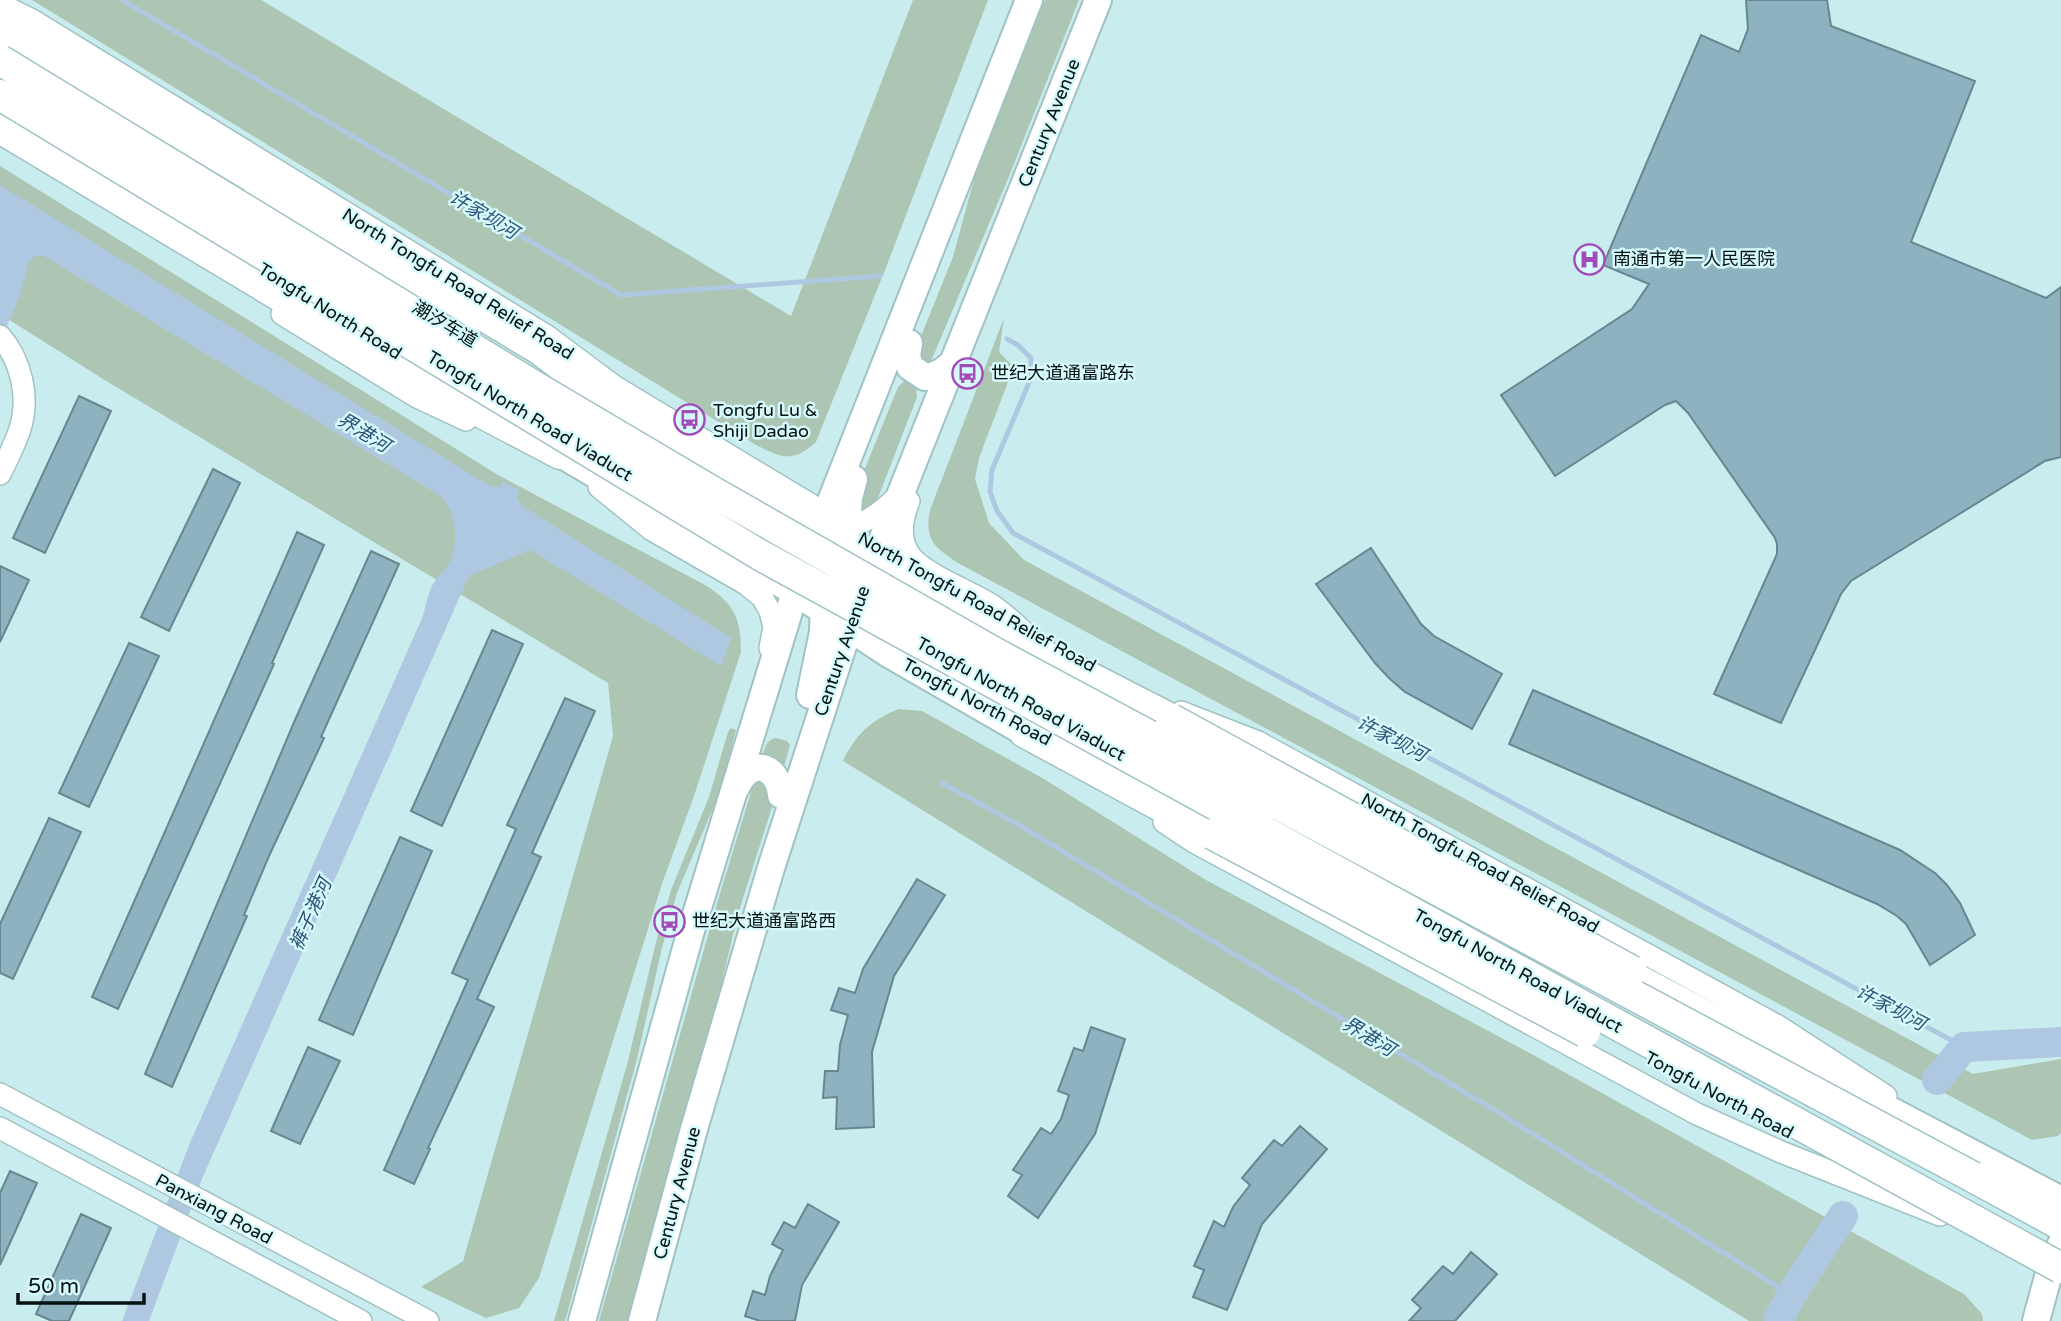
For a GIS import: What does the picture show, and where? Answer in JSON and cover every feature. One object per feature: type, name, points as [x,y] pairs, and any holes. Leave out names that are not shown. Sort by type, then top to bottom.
[{"type":"highway","points":[[0,30],[126,101],[539,349],[631,418]]},
{"type":"highway","name":"Tongfu North Road Viaduct","points":[[0,60],[534,386],[863,579],[997,654],[1976,1167],[2061,1225]]},
{"type":"highway","name":"Tongfu North Road Viaduct","points":[[0,95],[760,555],[2057,1274]]},
{"type":"highway","points":[[0,128],[425,383],[560,454]]},
{"type":"highway","points":[[1058,661],[1168,712],[1867,1100],[1976,1167]]},
{"type":"highway","points":[[1024,732],[1786,1138],[1886,1188],[1956,1217]]},
{"type":"main road","points":[[724,1029],[745,912],[816,672],[850,597],[835,528],[1029,0]]},
{"type":"main road","name":"Century Avenue","points":[[642,1321],[839,622],[876,554],[1098,0]]},
{"type":"main road","points":[[0,43],[574,394],[716,457],[744,476],[778,506],[811,554],[824,600],[839,622]]},
{"type":"main road","points":[[582,1321],[722,828],[793,599],[811,554],[835,528],[849,498],[856,473],[954,233],[994,92]]},
{"type":"main road","name":"Tongfu North Road","points":[[0,106],[793,599],[839,622],[885,657],[930,683],[1024,732],[1093,760],[1956,1217]]},
{"type":"main road","points":[[909,343],[907,356],[910,367],[925,377],[951,369]]},
{"type":"main road","points":[[716,457],[778,506],[835,528],[1058,661],[1132,712],[1976,1167],[2061,1200]]},
{"type":"main road","points":[[885,657],[930,683]]},
{"type":"main road","points":[[733,793],[742,777],[752,770],[763,768],[774,773],[780,782],[781,795]]},
{"type":"main road","points":[[2036,1321],[2057,1274],[2061,1244]]},
{"type":"street","name":"North Tongfu Road Relief Road","points":[[0,4],[32,20],[547,336],[716,457]]},
{"type":"street","name":"潮汐车道","points":[[0,52],[598,415],[778,506]]},
{"type":"street","points":[[0,141],[417,397],[555,463],[793,599]]},
{"type":"street","points":[[0,474],[21,428],[25,401],[13,352],[2,337]]},
{"type":"street","points":[[951,369],[934,439],[901,527],[909,555],[923,567],[994,607],[1058,661]]},
{"type":"street","points":[[560,454],[652,530],[746,584],[762,597],[770,611],[774,626],[768,657],[741,745],[722,828]]},
{"type":"street","points":[[835,528],[871,520],[901,493]]},
{"type":"street","points":[[876,554],[923,567]]},
{"type":"street","name":"North Tongfu Road Relief Road","points":[[876,554],[1016,626],[1168,712]]},
{"type":"street","points":[[746,584],[793,599]]},
{"type":"street","points":[[930,683],[1123,796],[1194,842],[1697,1114],[1781,1152],[1956,1217]]},
{"type":"street","name":"Panxiang Road","points":[[0,1094],[428,1321]]},
{"type":"street","name":"Panxiang Road","points":[[0,1128],[361,1321]]},
{"type":"green space","points":[[32,0],[261,0],[791,316],[913,0],[988,0],[816,442],[801,453],[787,456],[756,445]]},
{"type":"green space","points":[[1045,0],[1079,0],[1010,174],[932,359],[926,364],[919,360],[915,351],[953,257],[976,172]]},
{"type":"green space","points":[[0,166],[498,475],[707,586],[724,600],[738,622],[741,652],[662,884],[539,1278],[519,1308],[486,1318],[421,1287],[463,1261],[613,736],[608,683],[103,379],[0,314]]},
{"type":"green space","points":[[1004,318],[999,352],[1013,369],[979,458],[975,479],[989,523],[1024,560],[1973,1074],[2061,1059],[2061,1133],[2058,1136],[2032,1140],[943,553],[930,536],[930,510]]},
{"type":"green space","points":[[904,381],[916,386],[917,397],[876,503],[868,508],[859,507],[855,493],[898,387]]},
{"type":"green space","points":[[899,709],[922,711],[1044,779],[1206,880],[1537,1057],[1964,1294],[1982,1314],[1983,1321],[1749,1321],[843,761],[865,729]]},
{"type":"green space","points":[[731,728],[736,730],[719,794],[677,893],[636,1063],[565,1321],[554,1321],[628,1061],[671,890],[709,797]]},
{"type":"green space","points":[[776,738],[787,741],[790,745],[784,767],[774,759],[762,758],[768,743]]},
{"type":"green space","points":[[758,782],[771,785],[775,798],[738,914],[712,1024],[627,1321],[599,1321],[718,900],[752,789]]},
{"type":"water","name":"裤子港河","points":[[0,185],[490,486],[500,487],[503,481],[519,490],[517,498],[521,505],[731,638],[721,666],[530,550],[469,576],[202,1179],[149,1321],[122,1321],[189,1145],[423,616],[431,588],[450,561],[455,544],[455,526],[449,508],[439,495],[44,256],[35,256],[29,262],[19,298],[0,342]]},
{"type":"building","points":[[1746,0],[1827,0],[1831,26],[1975,81],[1911,242],[2046,298],[2061,287],[2061,457],[2045,461],[1851,581],[1841,594],[1781,723],[1714,694],[1777,554],[1777,544],[1688,413],[1676,401],[1665,405],[1555,476],[1501,395],[1632,309],[1649,284],[1603,265],[1701,35],[1739,52],[1748,29]]},
{"type":"building","points":[[79,396],[111,411],[45,553],[13,538]]},
{"type":"building","points":[[213,469],[240,483],[169,631],[141,617]]},
{"type":"building","points":[[297,532],[324,545],[272,663],[274,664],[118,1009],[92,997]]},
{"type":"building","points":[[1371,548],[1421,624],[1434,636],[1502,674],[1472,729],[1405,692],[1390,679],[1316,584]]},
{"type":"building","points":[[371,551],[399,564],[321,737],[324,738],[269,856],[244,915],[247,916],[172,1087],[145,1074],[295,720]]},
{"type":"building","points":[[0,566],[29,580],[0,642]]},
{"type":"building","points":[[492,630],[523,644],[442,826],[411,811]]},
{"type":"building","points":[[129,643],[159,656],[89,807],[59,793]]},
{"type":"building","points":[[1533,690],[1900,850],[1935,873],[1947,885],[1960,903],[1975,935],[1930,965],[1906,924],[1877,904],[1509,744]]},
{"type":"building","points":[[565,698],[595,711],[532,853],[541,857],[477,999],[494,1007],[414,1184],[384,1170],[468,980],[452,973],[516,829],[507,825]]},
{"type":"building","points":[[49,818],[81,832],[13,979],[0,973],[0,924]]},
{"type":"building","points":[[400,837],[432,851],[353,1035],[319,1020]]},
{"type":"building","points":[[917,879],[945,895],[894,976],[872,1052],[874,1127],[836,1129],[837,1097],[823,1098],[825,1071],[838,1071],[840,1045],[848,1015],[831,1010],[839,988],[855,993],[863,969]]},
{"type":"building","points":[[1091,1027],[1125,1039],[1095,1134],[1038,1218],[1008,1196],[1022,1175],[1013,1170],[1041,1128],[1051,1134],[1061,1119],[1069,1095],[1058,1091],[1074,1048],[1083,1051]]},
{"type":"building","points":[[308,1047],[340,1061],[300,1144],[271,1131]]},
{"type":"building","points":[[1300,1126],[1327,1149],[1262,1224],[1227,1310],[1193,1297],[1204,1270],[1194,1266],[1214,1221],[1224,1227],[1233,1207],[1250,1185],[1242,1178],[1274,1140],[1282,1146]]},
{"type":"building","points":[[10,1171],[37,1183],[0,1265],[0,1193]]},
{"type":"building","points":[[808,1204],[839,1222],[802,1285],[795,1321],[760,1321],[745,1316],[753,1291],[765,1295],[770,1276],[783,1250],[772,1244],[784,1222],[795,1228]]},
{"type":"building","points":[[81,1214],[111,1228],[69,1321],[52,1321],[36,1314]]},
{"type":"building","points":[[1471,1252],[1497,1274],[1455,1321],[1409,1321],[1421,1308],[1412,1300],[1443,1266],[1453,1274]]},
{"type":"waterway","name":"许家坝河","points":[[122,0],[621,295],[880,276]]},
{"type":"waterway","name":"许家坝河","points":[[1007,339],[1018,345],[1031,358],[1031,378],[992,470],[990,492],[997,511],[1013,533],[1964,1047]]},
{"type":"waterway","name":"界港河","points":[[942,783],[1017,824],[1501,1114],[1791,1295]]},
{"type":"waterway","points":[[1937,1080],[1964,1047],[2061,1042]]},
{"type":"waterway","points":[[1778,1321],[1791,1295],[1843,1216]]},
{"type":"place","name":"南通市第一人民医院","points":[[1590,259]]},
{"type":"place","name":"世纪大道通富路东","points":[[968,373]]},
{"type":"place","name":"Tongfu Lu & Shiji Dadao","points":[[690,420]]},
{"type":"place","name":"世纪大道通富路西","points":[[669,921]]}]
